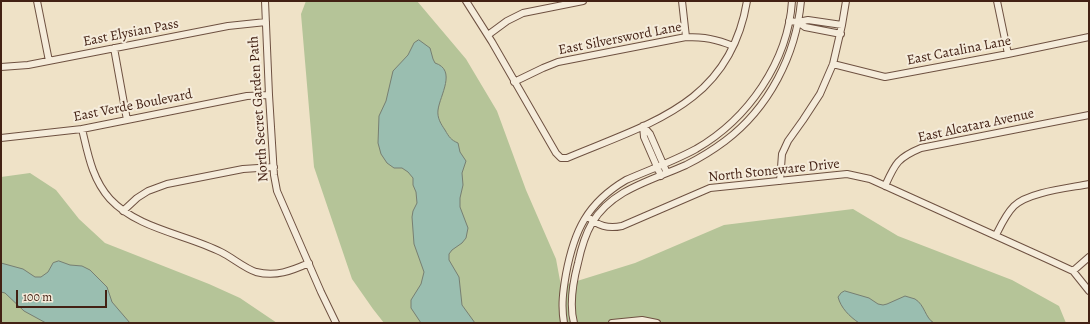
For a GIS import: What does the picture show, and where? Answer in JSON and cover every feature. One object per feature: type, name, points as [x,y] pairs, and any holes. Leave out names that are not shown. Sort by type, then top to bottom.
[{"type":"street","points":[[37,1],[49,61]]},
{"type":"street","name":"North Secret Garden Path","points":[[264,1],[269,95],[277,191],[336,323]]},
{"type":"street","points":[[466,1],[488,35],[556,153],[561,158],[567,158],[662,117],[680,107],[706,86],[726,61],[740,33],[747,1]]},
{"type":"street","points":[[488,35],[507,21],[523,13],[583,1]]},
{"type":"street","points":[[682,1],[686,37]]},
{"type":"street","points":[[564,323],[562,298],[570,251],[577,231],[592,208],[616,186],[695,149],[731,124],[750,104],[775,62],[789,21],[792,1]]},
{"type":"street","points":[[574,323],[572,307],[574,279],[580,252],[593,222],[606,207],[619,196],[635,187],[686,165],[726,141],[761,106],[775,84],[787,60],[798,22],[801,1]]},
{"type":"street","points":[[780,181],[782,154],[788,141],[804,120],[820,94],[834,64],[841,34],[846,1]]},
{"type":"street","points":[[997,1],[1008,54]]},
{"type":"street","points":[[789,21],[798,22],[808,20],[842,25]]},
{"type":"street","name":"East Elysian Pass","points":[[1,67],[28,65],[228,26],[266,22]]},
{"type":"street","points":[[798,22],[805,27],[841,34]]},
{"type":"street","name":"East Silversword Lane","points":[[514,82],[558,62],[686,37],[717,40],[733,46]]},
{"type":"street","name":"East Catalina Lane","points":[[834,64],[885,77],[1089,37]]},
{"type":"street","points":[[114,48],[127,120]]},
{"type":"street","name":"East Verde Boulevard","points":[[1,138],[82,129],[227,100],[269,95]]},
{"type":"street","name":"East Alcatara Avenue","points":[[885,186],[893,168],[899,160],[907,154],[921,148],[1089,115]]},
{"type":"street","points":[[643,126],[650,134],[659,165],[664,174]]},
{"type":"street","points":[[82,129],[95,179],[109,198],[132,217],[222,252],[256,272],[286,273],[309,264]]},
{"type":"street","points":[[123,211],[137,198],[148,191],[167,184],[243,169],[274,167]]},
{"type":"street","name":"North Stoneware Drive","points":[[587,216],[593,222],[605,227],[613,228],[622,226],[710,188],[847,174],[870,179],[1073,271],[1089,292]]},
{"type":"street","points":[[996,235],[1014,205],[1025,198],[1089,184]]},
{"type":"street","points":[[1073,271],[1089,257]]},
{"type":"street","points":[[612,323],[642,320],[657,323]]},
{"type":"shaded area","points":[[306,1],[417,1],[466,59],[497,111],[526,190],[556,259],[561,286],[635,263],[724,225],[853,209],[898,236],[1012,280],[1059,306],[1066,323],[384,323],[352,279],[314,167],[301,14]]},
{"type":"shaded area","points":[[419,40],[430,48],[435,63],[442,66],[445,71],[446,84],[439,104],[438,116],[449,136],[458,143],[460,152],[466,161],[462,173],[463,185],[460,198],[460,207],[468,228],[466,238],[452,250],[449,254],[449,260],[459,277],[462,305],[475,323],[421,323],[411,308],[411,300],[421,284],[424,272],[414,244],[412,217],[417,203],[416,192],[413,185],[413,178],[402,168],[394,168],[387,163],[381,154],[378,143],[379,116],[386,101],[393,71],[408,55],[414,43]]},
{"type":"shaded area","points":[[30,173],[56,190],[79,219],[105,243],[209,284],[240,298],[277,323],[1,323],[1,177]]},
{"type":"shaded area","points":[[59,261],[70,265],[82,266],[90,270],[107,287],[112,302],[130,323],[46,323],[24,311],[5,293],[1,292],[1,263],[23,269],[35,277],[41,277],[48,272],[53,263]]},
{"type":"shaded area","points":[[845,291],[869,298],[878,304],[883,305],[905,296],[915,299],[934,323],[859,323],[846,312],[839,301],[838,297]]}]
